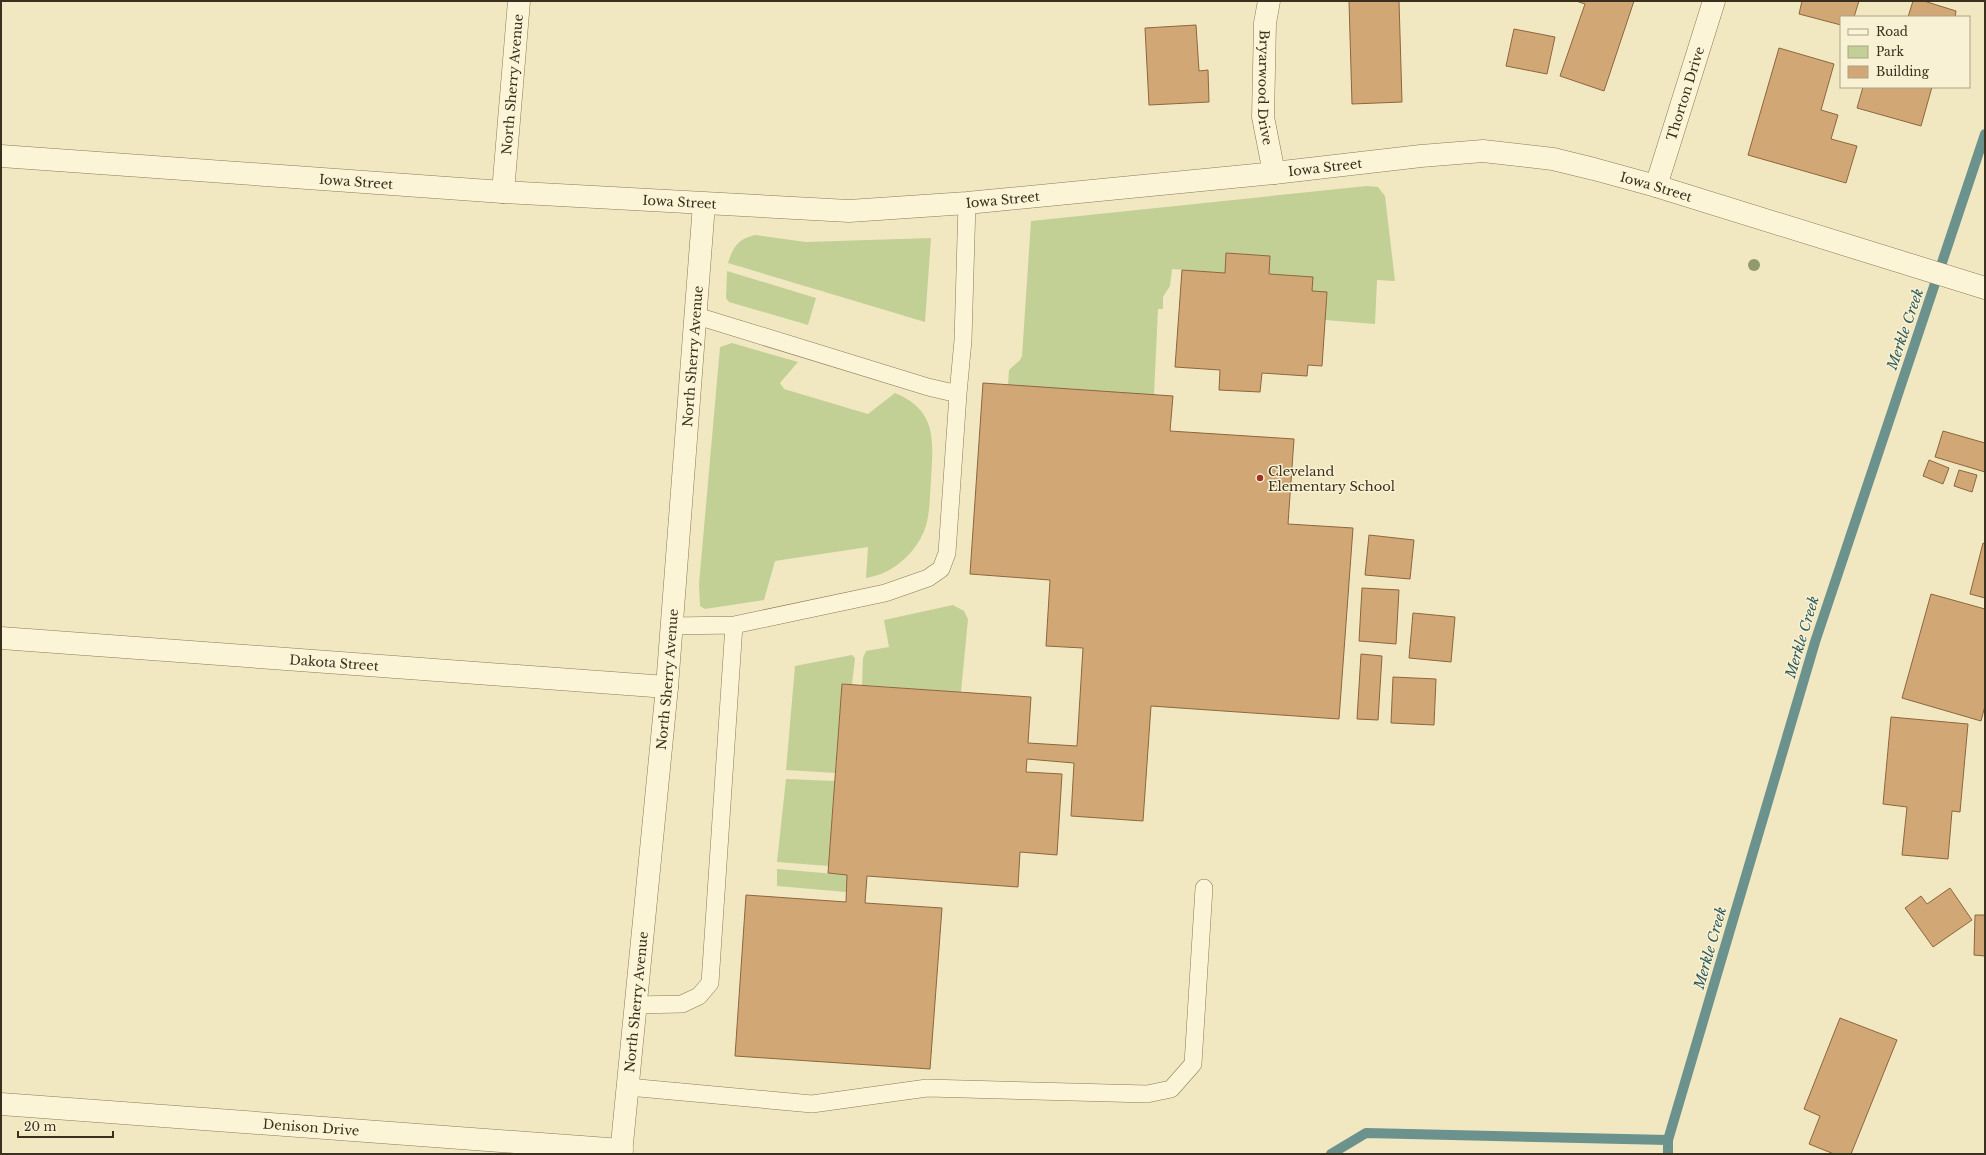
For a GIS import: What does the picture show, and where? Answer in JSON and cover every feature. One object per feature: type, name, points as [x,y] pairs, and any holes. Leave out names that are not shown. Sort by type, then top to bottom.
[{"type":"street","name":"North Sherry Avenue","points":[[503,192],[518,1]]},
{"type":"street","name":"Bryarwood Drive","points":[[1269,1],[1264,23],[1263,116],[1274,173]]},
{"type":"street","name":"Thorton Drive","points":[[1656,186],[1714,1]]},
{"type":"street","name":"Iowa Street","points":[[1,156],[503,192],[849,211],[968,203],[1274,173],[1421,156],[1484,151],[1552,158],[1656,186],[1979,286]]},
{"type":"street","name":"North Sherry Avenue","points":[[621,1152],[667,686],[697,316],[704,204]]},
{"type":"street","name":"Dakota Street","points":[[1,638],[667,686]]},
{"type":"street","name":"Denison Drive","points":[[1,1104],[621,1152]]},
{"type":"lane","points":[[672,626],[734,626],[884,593],[928,578],[941,569],[947,553],[963,340],[968,203]]},
{"type":"lane","points":[[697,316],[928,387],[958,394]]},
{"type":"lane","points":[[636,1005],[682,1004],[699,996],[710,983],[734,626]]},
{"type":"lane","points":[[628,1087],[812,1104],[927,1088],[1147,1094],[1171,1088],[1193,1064],[1204,888]]},
{"type":"green space","points":[[1367,186],[1378,187],[1385,196],[1395,281],[1377,280],[1375,324],[1325,320],[1327,292],[1312,291],[1269,274],[1270,256],[1226,253],[1225,273],[1172,269],[1170,286],[1163,297],[1163,309],[1158,309],[1154,395],[1008,385],[1009,370],[1020,360],[1022,356],[1031,221]]},
{"type":"green space","points":[[755,235],[806,242],[931,238],[925,322],[728,263],[737,244],[744,239]]},
{"type":"green space","points":[[727,271],[816,298],[808,325],[729,302],[726,298]]},
{"type":"green space","points":[[732,343],[798,362],[780,383],[784,389],[868,414],[895,393],[909,400],[926,418],[932,440],[930,501],[927,522],[924,532],[912,551],[896,566],[876,576],[866,578],[868,547],[775,561],[764,600],[705,609],[700,606],[699,584],[720,347]]},
{"type":"green space","points":[[953,605],[964,611],[968,619],[961,692],[862,685],[863,658],[866,651],[889,647],[884,620]]},
{"type":"green space","points":[[852,655],[855,658],[852,685],[842,684],[835,773],[786,770],[795,666]]},
{"type":"green space","points":[[786,779],[835,781],[829,866],[777,862]]},
{"type":"green space","points":[[777,869],[847,875],[846,892],[777,886]]},
{"type":"building","points":[[1349,1],[1399,1],[1402,102],[1352,104]]},
{"type":"building","points":[[1576,1],[1634,1],[1604,91],[1560,76],[1585,4]]},
{"type":"building","points":[[1802,1],[1859,1],[1854,16],[1840,16],[1840,25],[1799,14]]},
{"type":"building","points":[[1913,1],[1924,1],[1956,11],[1955,16],[1908,16]]},
{"type":"building","points":[[1196,25],[1199,71],[1208,70],[1209,102],[1149,105],[1145,28]]},
{"type":"building","points":[[1514,29],[1555,37],[1547,74],[1506,66]]},
{"type":"building","points":[[1779,48],[1834,64],[1821,110],[1838,115],[1831,139],[1857,146],[1846,183],[1748,155]]},
{"type":"building","points":[[1863,88],[1932,88],[1921,126],[1857,108]]},
{"type":"building","points":[[1226,253],[1270,256],[1269,274],[1313,277],[1312,291],[1327,292],[1322,366],[1308,365],[1307,376],[1262,373],[1260,392],[1219,390],[1220,370],[1175,367],[1182,270],[1225,273]]},
{"type":"building","points":[[983,383],[1173,396],[1170,431],[1294,439],[1288,524],[1353,528],[1339,719],[1151,706],[1143,821],[1071,816],[1074,763],[1027,759],[1026,772],[1062,774],[1057,855],[1020,852],[1018,887],[867,876],[865,903],[942,908],[930,1069],[735,1056],[746,895],[846,902],[847,875],[828,873],[842,684],[1031,697],[1028,743],[1077,746],[1083,648],[1046,646],[1050,580],[970,574]]},
{"type":"building","points":[[1943,431],[1985,443],[1985,472],[1935,457]]},
{"type":"building","points":[[1929,460],[1949,468],[1943,484],[1923,476]]},
{"type":"building","points":[[1959,470],[1977,475],[1972,492],[1954,486]]},
{"type":"building","points":[[1369,535],[1414,540],[1410,579],[1365,575]]},
{"type":"building","points":[[1983,543],[1985,544],[1985,598],[1970,594]]},
{"type":"building","points":[[1362,588],[1399,590],[1396,644],[1359,641]]},
{"type":"building","points":[[1931,594],[1985,609],[1985,706],[1981,721],[1902,698]]},
{"type":"building","points":[[1413,613],[1455,617],[1451,662],[1409,658]]},
{"type":"building","points":[[1361,654],[1382,656],[1378,720],[1357,719]]},
{"type":"building","points":[[1393,677],[1436,679],[1434,725],[1391,723]]},
{"type":"building","points":[[1891,717],[1968,724],[1960,812],[1952,811],[1948,859],[1902,855],[1907,807],[1883,804]]},
{"type":"building","points":[[1950,888],[1972,920],[1933,947],[1905,908],[1921,896],[1927,904]]},
{"type":"building","points":[[1975,915],[1985,915],[1985,956],[1974,955]]},
{"type":"building","points":[[1840,1018],[1897,1040],[1851,1154],[1834,1154],[1809,1144],[1820,1116],[1804,1109]]},
{"type":"waterway","name":"Merkle Creek","points":[[1668,1154],[1668,1140],[1815,642],[1985,134]]},
{"type":"waterway","points":[[1331,1154],[1366,1133],[1668,1140]]},
{"type":"place","name":"Cleveland Elementary School","points":[[1260,478]]}]
